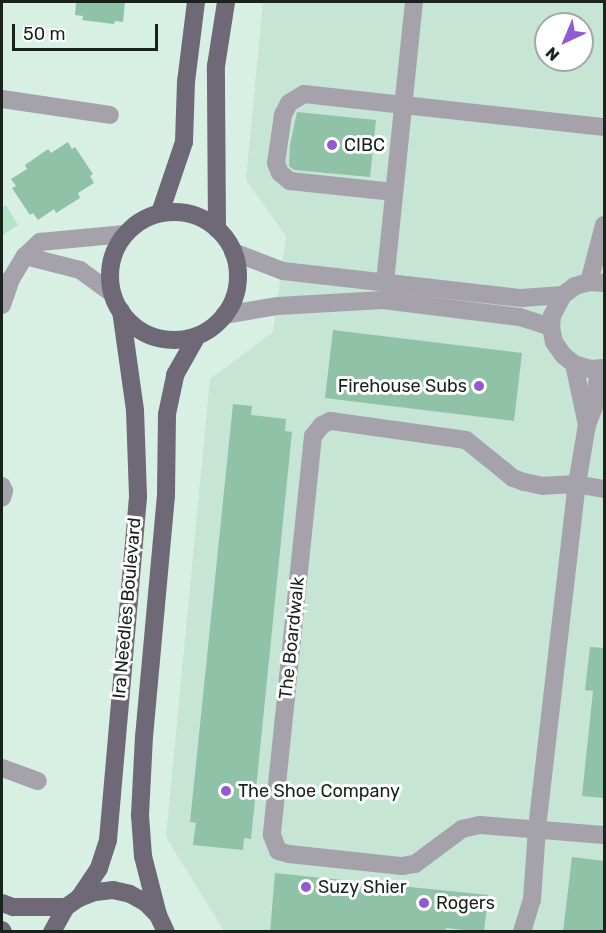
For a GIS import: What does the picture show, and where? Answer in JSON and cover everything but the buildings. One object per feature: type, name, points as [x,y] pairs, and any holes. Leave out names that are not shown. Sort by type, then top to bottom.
[{"type":"main road","points":[[160,213],[184,142],[186,82],[196,2]]},
{"type":"main road","points":[[217,229],[216,66],[226,2]]},
{"type":"main road","points":[[180,212],[200,217],[217,229],[233,252],[237,268],[237,285],[224,315],[212,327],[197,336],[176,340],[154,337],[135,327],[121,311],[112,292],[110,272],[114,252],[125,234],[141,221],[160,213],[180,212]]},
{"type":"main road","name":"Ira Needles Boulevard","points":[[52,932],[99,868],[108,840],[138,496],[135,410],[121,311]]},
{"type":"main road","name":"Ira Needles Boulevard","points":[[162,923],[143,856],[140,815],[144,737],[166,495],[167,414],[175,375],[197,336]]},
{"type":"main road","points":[[2,903],[14,907],[73,903],[95,892],[113,890],[130,894],[146,903],[162,923]]},
{"type":"street","points":[[385,282],[414,2]]},
{"type":"street","points":[[394,192],[290,181],[280,173],[276,163],[283,115],[289,103],[304,94],[604,126]]},
{"type":"street","points":[[2,99],[110,115]]},
{"type":"street","points":[[537,932],[532,900],[537,828],[577,484],[587,425],[596,401],[602,368],[574,364],[562,355],[554,342],[551,327],[556,305],[562,295],[575,286],[597,282],[604,225]]},
{"type":"street","points":[[2,305],[11,279],[25,256],[40,242],[125,234]]},
{"type":"street","points":[[233,252],[283,271],[521,298],[562,295]]},
{"type":"street","points":[[25,256],[80,270],[112,292]]},
{"type":"street","points":[[224,315],[278,306],[383,300],[520,317],[551,327]]},
{"type":"street","points":[[574,364],[587,425]]},
{"type":"street","name":"The Boardwalk","points":[[537,828],[480,825],[462,829],[415,864],[402,866],[289,854],[278,851],[273,846],[272,835],[313,436],[322,424],[330,421],[466,440],[519,480],[543,486],[577,484]]},
{"type":"street","points":[[577,484],[604,489]]},
{"type":"street","points":[[2,768],[38,781]]},
{"type":"street","points":[[537,828],[604,835]]},
{"type":"street","points":[[522,932],[532,900]]},
{"type":"shaded area","points":[[263,2],[604,2],[604,931],[224,931],[166,837],[210,379],[273,332],[286,236],[246,180]]},
{"type":"shaded area","points":[[6,205],[18,225],[3,235],[2,208]]},
{"type":"place","name":"CIBC","points":[[332,145]]},
{"type":"place","name":"Firehouse Subs","points":[[479,386]]},
{"type":"place","name":"The Shoe Company","points":[[226,791]]},
{"type":"place","name":"Suzy Shier","points":[[306,887]]},
{"type":"place","name":"Rogers","points":[[424,903]]}]
